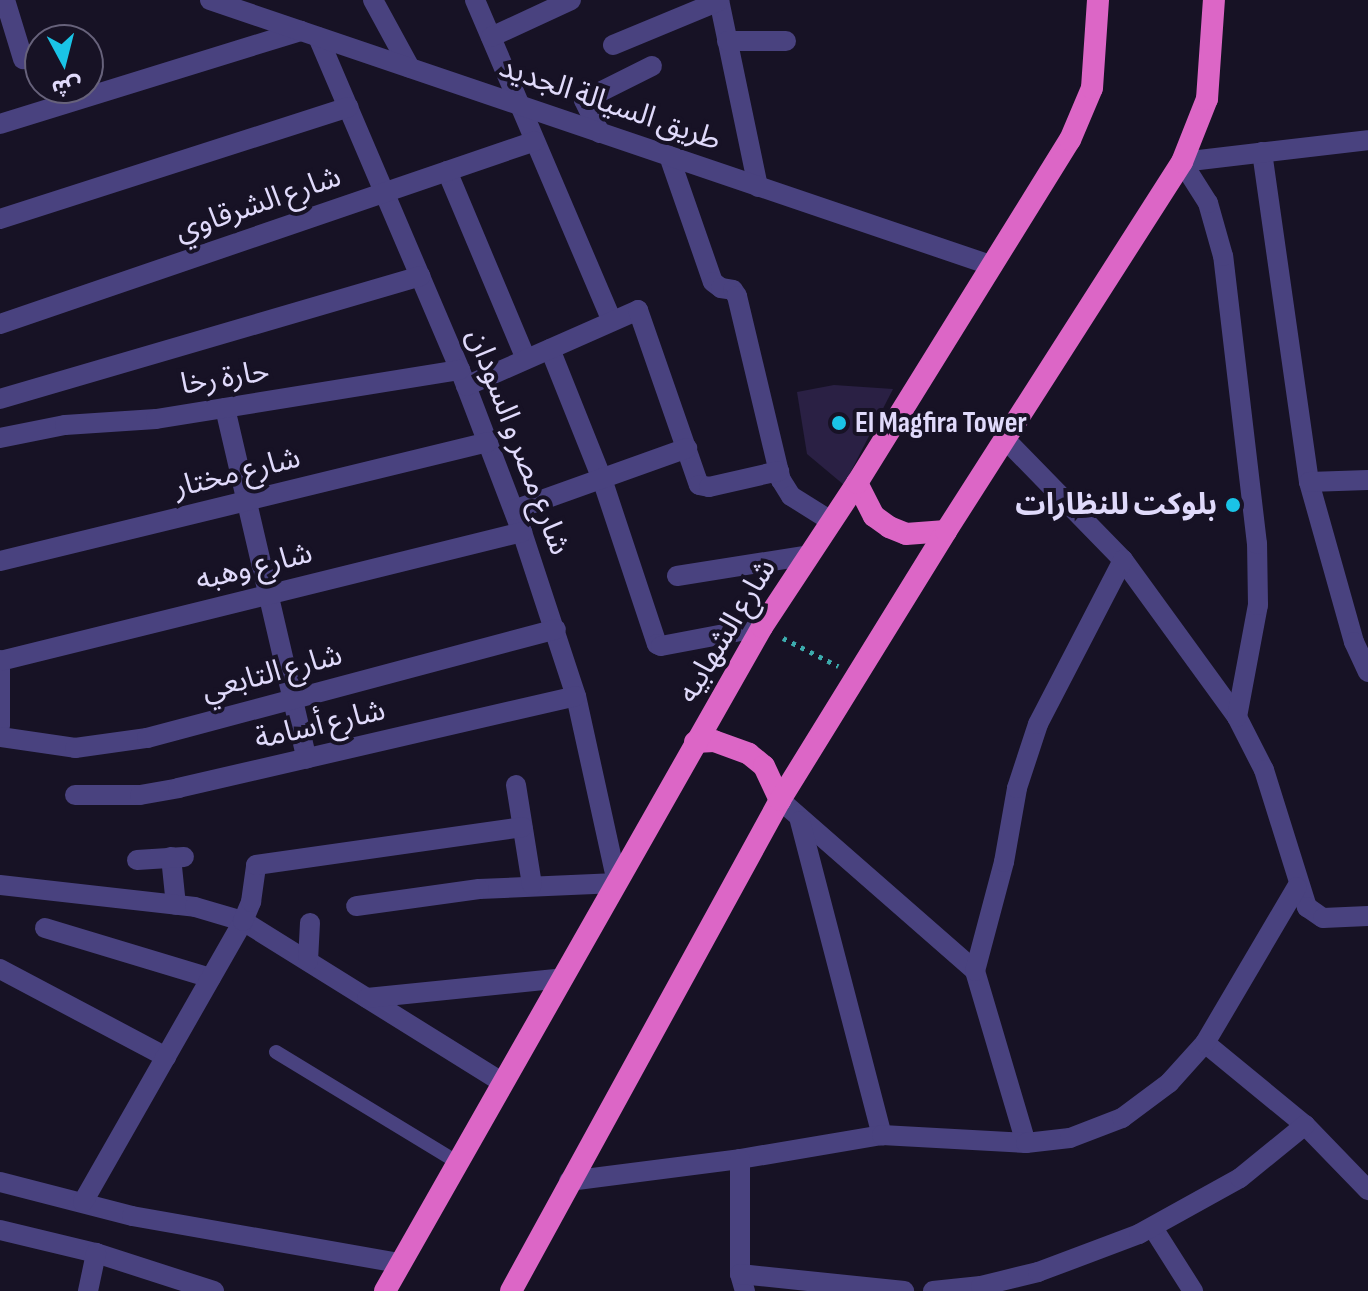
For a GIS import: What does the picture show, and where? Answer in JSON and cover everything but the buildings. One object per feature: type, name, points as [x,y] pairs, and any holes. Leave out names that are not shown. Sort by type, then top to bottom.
[{"type":"highway","name":"شارع الشهابيه","points":[[385,1291],[398,1263],[762,627],[857,483],[1083,115],[1092,88],[1098,0]]},
{"type":"highway","points":[[511,1291],[780,800],[946,531],[1182,162],[1207,99],[1214,0]]},
{"type":"highway","points":[[857,483],[874,516],[889,527],[906,534],[946,531]]},
{"type":"highway","points":[[695,742],[714,741],[749,754],[764,766],[780,800]]},
{"type":"street","points":[[5,0],[23,59]]},
{"type":"street","name":"طريق السيالة الجديد","points":[[210,0],[990,265]]},
{"type":"street","points":[[373,0],[410,68]]},
{"type":"street","points":[[475,0],[612,321]]},
{"type":"street","points":[[491,37],[571,0]]},
{"type":"street","points":[[613,45],[719,0],[758,187]]},
{"type":"street","points":[[0,124],[310,34]]},
{"type":"street","name":"شارع مصر و السودان","points":[[310,34],[348,107],[420,276],[522,532],[576,696],[617,883]]},
{"type":"street","points":[[727,41],[786,41]]},
{"type":"street","points":[[600,133],[584,100],[652,66]]},
{"type":"street","points":[[0,219],[348,107]]},
{"type":"street","points":[[1237,717],[1258,605],[1257,544],[1223,256],[1208,203],[1182,162],[1368,140]]},
{"type":"street","name":"شارع الشرقاوي","points":[[0,324],[535,141]]},
{"type":"street","points":[[1262,152],[1309,482],[1354,642],[1368,672]]},
{"type":"street","points":[[669,156],[713,282],[721,288],[733,290],[737,296],[779,471],[791,496],[831,521]]},
{"type":"street","points":[[447,171],[526,359]]},
{"type":"street","points":[[0,399],[420,276]]},
{"type":"street","name":"حارة رخا","points":[[0,438],[65,425],[137,422],[463,378],[526,359],[638,310],[687,448]]},
{"type":"street","points":[[550,349],[602,479],[657,644],[661,646],[762,627]]},
{"type":"street","points":[[225,408],[307,759]]},
{"type":"street","points":[[1005,439],[1123,560],[1237,717],[1264,770],[1297,887],[1307,907],[1323,918],[1368,916]]},
{"type":"street","name":"شارع مختار","points":[[0,561],[488,442]]},
{"type":"street","points":[[514,510],[687,448],[699,485],[704,487],[779,471]]},
{"type":"street","points":[[1309,482],[1368,480]]},
{"type":"street","name":"شارع وهبه","points":[[0,660],[522,532]]},
{"type":"street","points":[[677,576],[809,555]]},
{"type":"street","points":[[1026,1143],[975,971],[1004,862],[1017,788],[1038,724],[1123,560]]},
{"type":"street","name":"شارع التابعي","points":[[0,737],[44,745],[89,746],[147,738],[556,629]]},
{"type":"street","points":[[0,660],[0,726]]},
{"type":"street","name":"شارع أسامة","points":[[75,795],[140,795],[576,696]]},
{"type":"street","points":[[516,785],[532,885]]},
{"type":"street","points":[[780,800],[800,821],[975,971]]},
{"type":"street","points":[[800,821],[882,1135]]},
{"type":"street","points":[[83,1202],[243,921],[251,902],[256,865],[522,827]]},
{"type":"street","points":[[137,860],[178,857],[176,905]]},
{"type":"street","points":[[356,906],[532,885],[617,883]]},
{"type":"street","points":[[0,885],[176,905],[222,913],[243,921],[503,1083]]},
{"type":"street","points":[[569,1181],[740,1159],[882,1135],[1026,1143],[1070,1138],[1122,1118],[1169,1083],[1205,1043],[1297,887]]},
{"type":"street","points":[[308,961],[310,923]]},
{"type":"street","points":[[45,928],[211,978]]},
{"type":"street","points":[[0,969],[166,1057]]},
{"type":"street","points":[[367,998],[563,978]]},
{"type":"street","points":[[1205,1043],[1305,1125],[1368,1190]]},
{"type":"street","points":[[933,1291],[1008,1286],[1153,1228],[1240,1178],[1305,1125]]},
{"type":"street","points":[[740,1159],[742,1282],[904,1291]]},
{"type":"street","points":[[0,1182],[165,1223],[398,1263]]},
{"type":"street","points":[[1153,1228],[1193,1291]]},
{"type":"street","points":[[0,1230],[96,1253],[160,1282],[214,1291]]},
{"type":"street","points":[[88,1291],[96,1253]]},
{"type":"lane","points":[[276,1052],[457,1162]]},
{"type":"path","points":[[762,627],[857,675]]},
{"type":"place","name":"El Magfira Tower","points":[[839,423]]},
{"type":"place","name":"بلوكت للنظارات","points":[[1233,505]]}]
